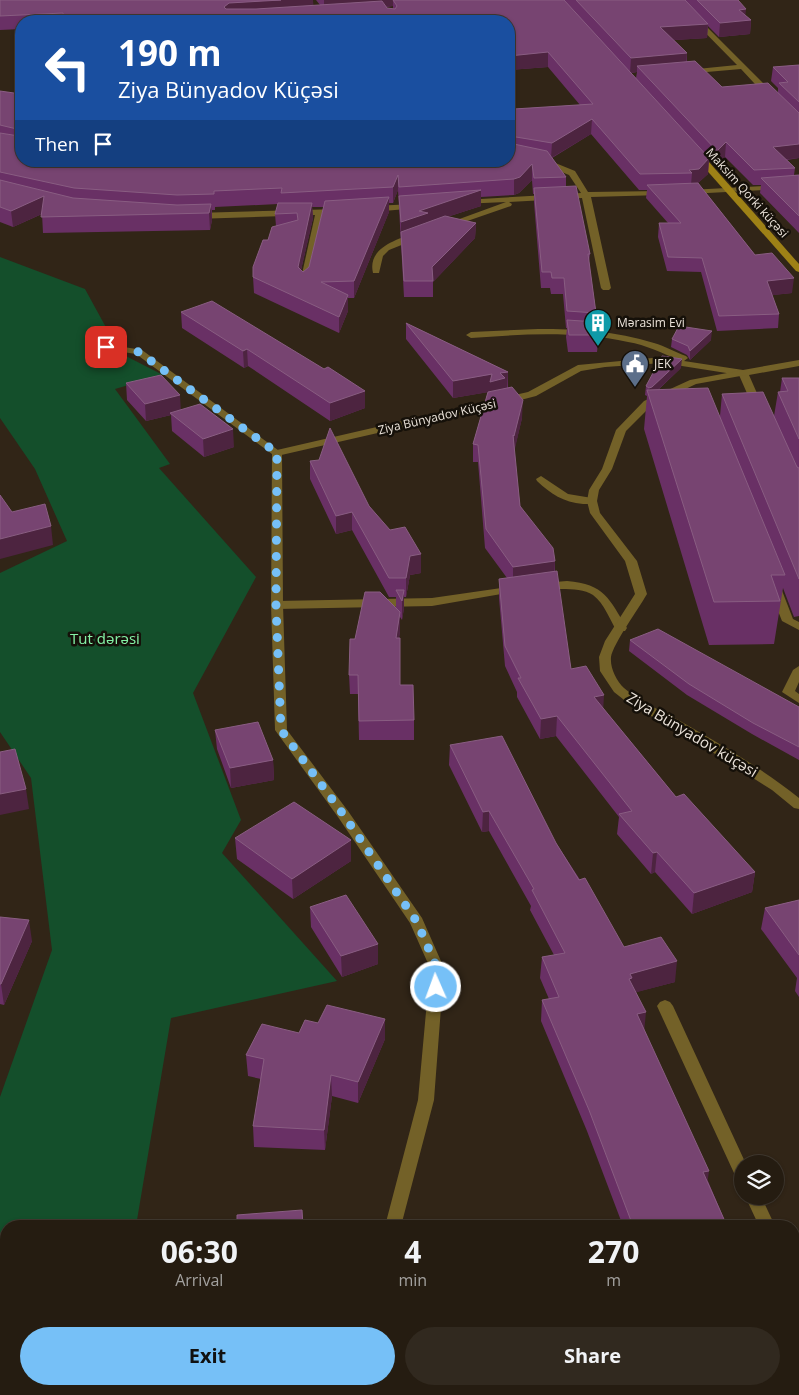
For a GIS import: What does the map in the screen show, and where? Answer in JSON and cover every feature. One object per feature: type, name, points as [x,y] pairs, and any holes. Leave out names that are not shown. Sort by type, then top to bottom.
[{"type":"main road","name":"Maksim Qorki küçəsi","points":[[692,148],[799,269]]},
{"type":"street","points":[[676,0],[774,99]]},
{"type":"street","points":[[678,73],[742,67]]},
{"type":"street","points":[[534,160],[572,173],[586,195],[606,288]]},
{"type":"street","points":[[683,192],[799,186]]},
{"type":"street","points":[[456,203],[525,198],[674,192]]},
{"type":"street","points":[[442,227],[525,198]]},
{"type":"street","points":[[359,210],[427,205]]},
{"type":"street","points":[[187,216],[349,211]]},
{"type":"street","points":[[304,283],[320,213]]},
{"type":"street","points":[[376,271],[379,255],[386,248],[424,233]]},
{"type":"street","points":[[471,335],[522,332],[577,333],[625,339],[650,345],[701,366]]},
{"type":"street","points":[[106,347],[139,352],[277,453],[276,605],[281,730],[343,814],[417,922],[437,968],[426,1100],[395,1220]]},
{"type":"street","name":"Ziya Bünyadov Küçəsi","points":[[277,453],[532,394],[578,368],[630,361],[663,360],[743,373],[799,363]]},
{"type":"street","points":[[541,479],[562,497],[571,500],[592,501],[594,490],[607,468],[621,430],[648,403],[743,373],[762,416]]},
{"type":"street","name":"Ziya Bünyadov küçəsi","points":[[592,501],[595,513],[632,561],[641,594],[611,641],[606,657],[606,671],[618,689],[637,704],[675,723],[777,787],[799,805]]},
{"type":"street","points":[[770,575],[788,621],[799,626]]},
{"type":"street","points":[[276,605],[432,602],[561,584],[586,587],[602,597],[621,628]]},
{"type":"street","points":[[799,670],[788,692],[799,700]]},
{"type":"street","points":[[665,1006],[734,1156]]},
{"type":"street","points":[[757,1205],[764,1220]]},
{"type":"green space","name":"Tut dərəsi","points":[[0,257],[85,289],[120,353],[163,375],[115,389],[170,464],[159,468],[256,577],[193,693],[241,820],[222,853],[337,981],[171,1018],[137,1220],[0,1220],[0,1097],[52,950],[31,778],[0,732],[0,573],[67,541],[35,469],[0,418]]},
{"type":"building","points":[[0,0],[281,0],[229,3],[224,7],[226,9],[256,9],[382,1],[387,8],[395,9],[397,6],[393,0],[564,0],[709,158],[699,169],[689,170],[692,173],[640,174],[592,119],[552,143],[515,137],[515,109],[593,104],[548,52],[515,55],[515,15],[63,15],[63,13],[0,16]]},
{"type":"building","points":[[576,0],[685,0],[708,24],[660,27],[687,53],[631,58]]},
{"type":"building","points":[[697,0],[738,0],[746,9],[739,10],[751,20],[720,23]]},
{"type":"building","points":[[695,61],[722,87],[768,83],[799,113],[799,144],[773,147],[795,168],[754,170],[726,142],[717,151],[637,66]]},
{"type":"building","points":[[799,65],[799,102],[779,83],[788,82],[773,67]]},
{"type":"building","points":[[0,91],[15,93],[15,129],[0,125]]},
{"type":"building","points":[[0,133],[15,135],[15,167],[515,167],[515,144],[547,151],[566,177],[534,178],[532,164],[520,177],[514,179],[399,187],[398,175],[393,187],[281,193],[282,188],[214,191],[214,194],[177,195],[74,188],[0,172]]},
{"type":"building","points":[[799,175],[799,216],[761,178]]},
{"type":"building","points":[[0,180],[73,198],[177,205],[211,204],[209,213],[41,217],[44,196],[11,211],[0,207]]},
{"type":"building","points":[[698,183],[755,255],[772,253],[794,278],[767,281],[779,314],[719,316],[702,258],[668,257],[659,223],[681,223],[647,185]]},
{"type":"building","points":[[576,186],[590,254],[588,254],[596,313],[567,311],[564,278],[552,278],[551,272],[542,272],[534,188]]},
{"type":"building","points":[[481,190],[419,211],[428,213],[401,222],[399,196]]},
{"type":"building","points":[[389,197],[354,281],[321,282],[348,295],[339,317],[253,277],[253,267],[263,240],[268,240],[272,227],[298,220],[297,213],[275,214],[278,203],[312,203],[298,267],[303,272],[309,267],[325,201]]},
{"type":"building","points":[[445,216],[476,223],[432,267],[433,281],[404,281],[401,232]]},
{"type":"building","points":[[212,301],[324,369],[328,367],[365,391],[330,403],[247,349],[243,351],[181,312]]},
{"type":"building","points":[[567,320],[597,322],[599,335],[569,335]]},
{"type":"building","points":[[406,323],[508,372],[500,373],[505,378],[490,382],[492,374],[453,381]]},
{"type":"building","points":[[679,326],[712,331],[690,351],[688,346],[672,339]]},
{"type":"building","points":[[662,356],[682,359],[649,388],[646,386]]},
{"type":"building","points":[[161,375],[180,395],[145,404],[126,383]]},
{"type":"building","points":[[782,378],[799,378],[799,439],[778,392],[788,391]]},
{"type":"building","points":[[512,387],[523,400],[513,435],[520,506],[553,548],[555,561],[513,567],[486,529],[478,445],[473,444],[488,392]]},
{"type":"building","points":[[708,388],[785,575],[771,575],[780,601],[714,602],[647,390]]},
{"type":"building","points":[[763,392],[799,468],[799,579],[722,394]]},
{"type":"building","points":[[200,404],[233,429],[203,439],[170,413]]},
{"type":"building","points":[[330,428],[369,506],[390,530],[405,527],[421,554],[410,556],[406,578],[389,578],[352,512],[336,516],[310,461],[319,460]]},
{"type":"building","points":[[0,495],[12,512],[45,504],[51,526],[0,539]]},
{"type":"building","points":[[557,571],[571,669],[586,666],[604,695],[594,697],[676,797],[684,794],[755,872],[694,893],[657,852],[653,853],[619,814],[632,811],[557,716],[541,719],[518,678],[521,678],[505,646],[499,579]]},
{"type":"building","points":[[396,590],[404,590],[402,601]]},
{"type":"building","points":[[365,592],[380,592],[400,612],[396,638],[400,638],[400,685],[413,685],[414,720],[359,721],[358,675],[349,675],[350,639],[355,639]]},
{"type":"building","points":[[658,629],[799,707],[799,747],[753,723],[689,684],[630,640]]},
{"type":"building","points":[[258,722],[273,760],[230,768],[215,730]]},
{"type":"building","points":[[502,736],[556,843],[579,880],[585,878],[624,947],[661,937],[677,961],[630,974],[632,978],[629,979],[646,1012],[637,1014],[709,1171],[703,1172],[724,1220],[631,1220],[589,1110],[542,1000],[559,997],[542,957],[565,953],[532,890],[534,889],[489,811],[483,812],[450,745]]},
{"type":"building","points":[[15,749],[26,789],[0,794],[0,752]]},
{"type":"building","points":[[294,802],[351,840],[292,879],[235,838]]},
{"type":"building","points":[[346,895],[378,944],[341,956],[310,907]]},
{"type":"building","points":[[799,900],[799,955],[765,908]]},
{"type":"building","points":[[0,917],[29,920],[1,984],[0,984]]},
{"type":"building","points":[[327,1005],[385,1019],[358,1082],[331,1075],[324,1130],[253,1126],[264,1059],[246,1055],[262,1024],[299,1033],[305,1020],[318,1023]]},
{"type":"building","points":[[302,1210],[303,1220],[237,1220],[237,1215]]},
{"type":"place","name":"Mərasim Evi","points":[[598,347]]},
{"type":"place","name":"JEK","points":[[635,388]]},
{"type":"route","points":[[106,347],[139,352],[277,453],[276,605],[281,730],[343,814],[417,922],[437,968],[436,987]]}]
